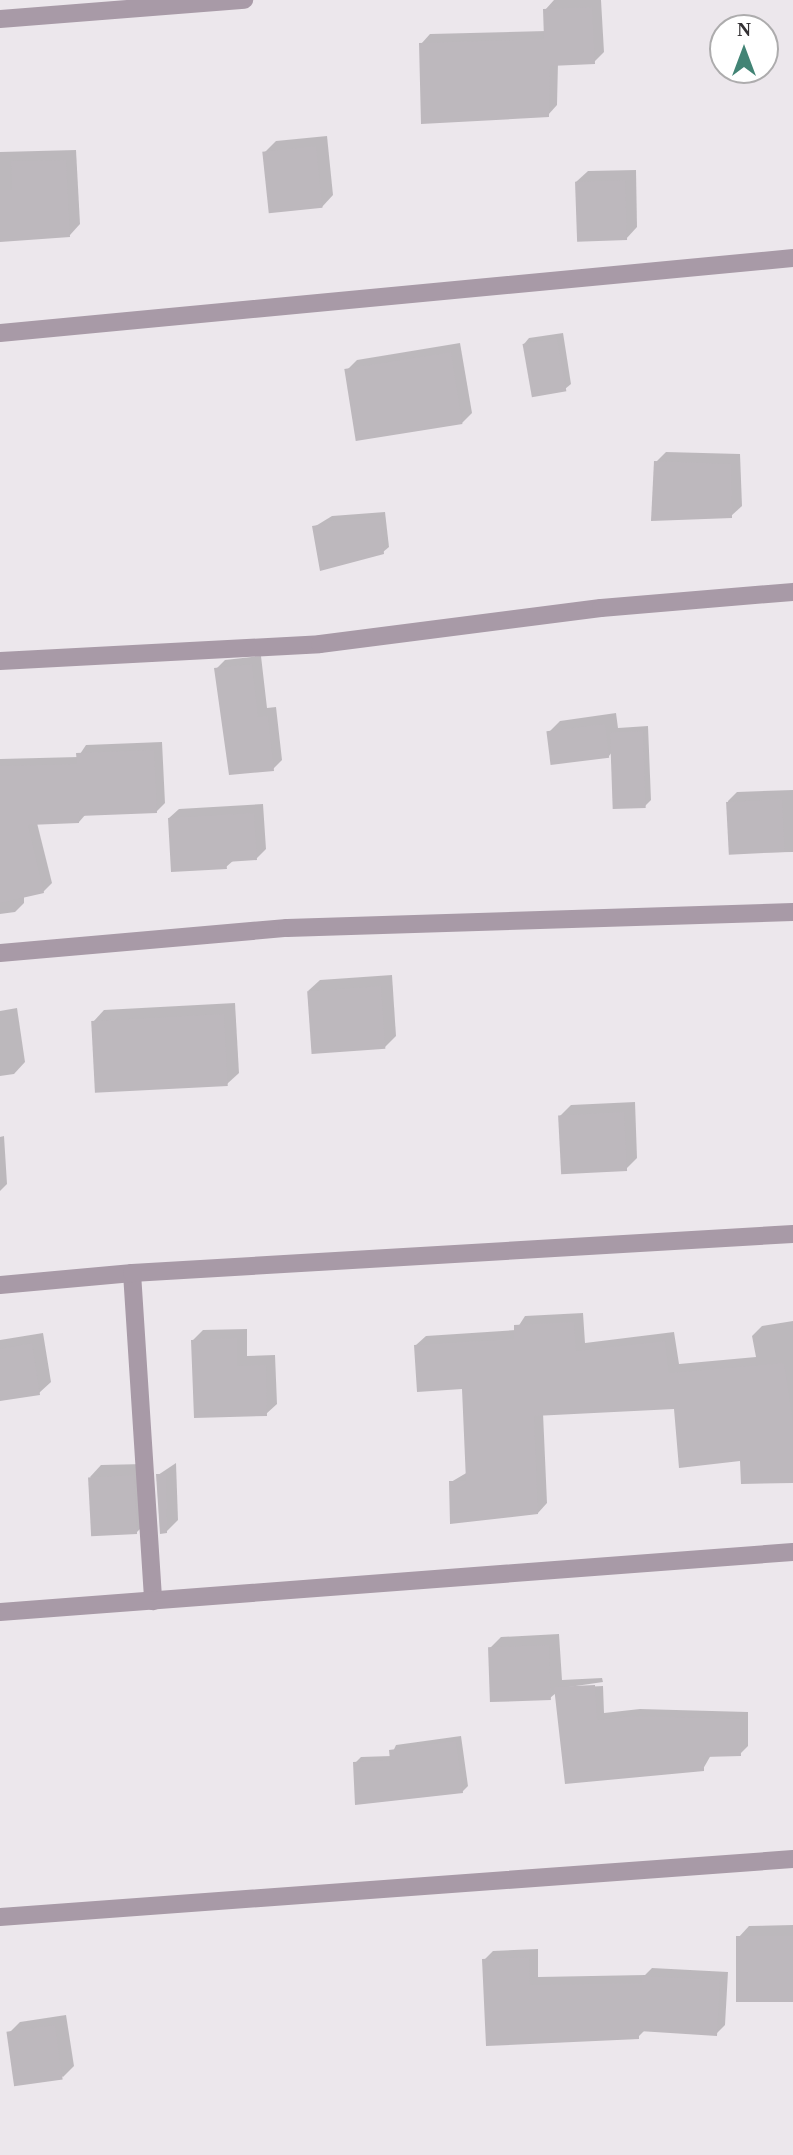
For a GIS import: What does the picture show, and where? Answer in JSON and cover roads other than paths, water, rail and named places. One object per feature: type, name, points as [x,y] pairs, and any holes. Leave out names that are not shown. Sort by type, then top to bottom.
[{"type":"street","points":[[0,19],[244,0]]},
{"type":"street","points":[[0,333],[793,258]]},
{"type":"street","points":[[0,661],[320,645],[564,613],[793,592]]},
{"type":"street","points":[[0,953],[287,928],[793,912]]},
{"type":"street","points":[[0,1285],[132,1273],[793,1234]]},
{"type":"street","points":[[132,1273],[153,1601]]},
{"type":"street","points":[[0,1612],[793,1552]]},
{"type":"street","points":[[0,1917],[793,1859]]}]
